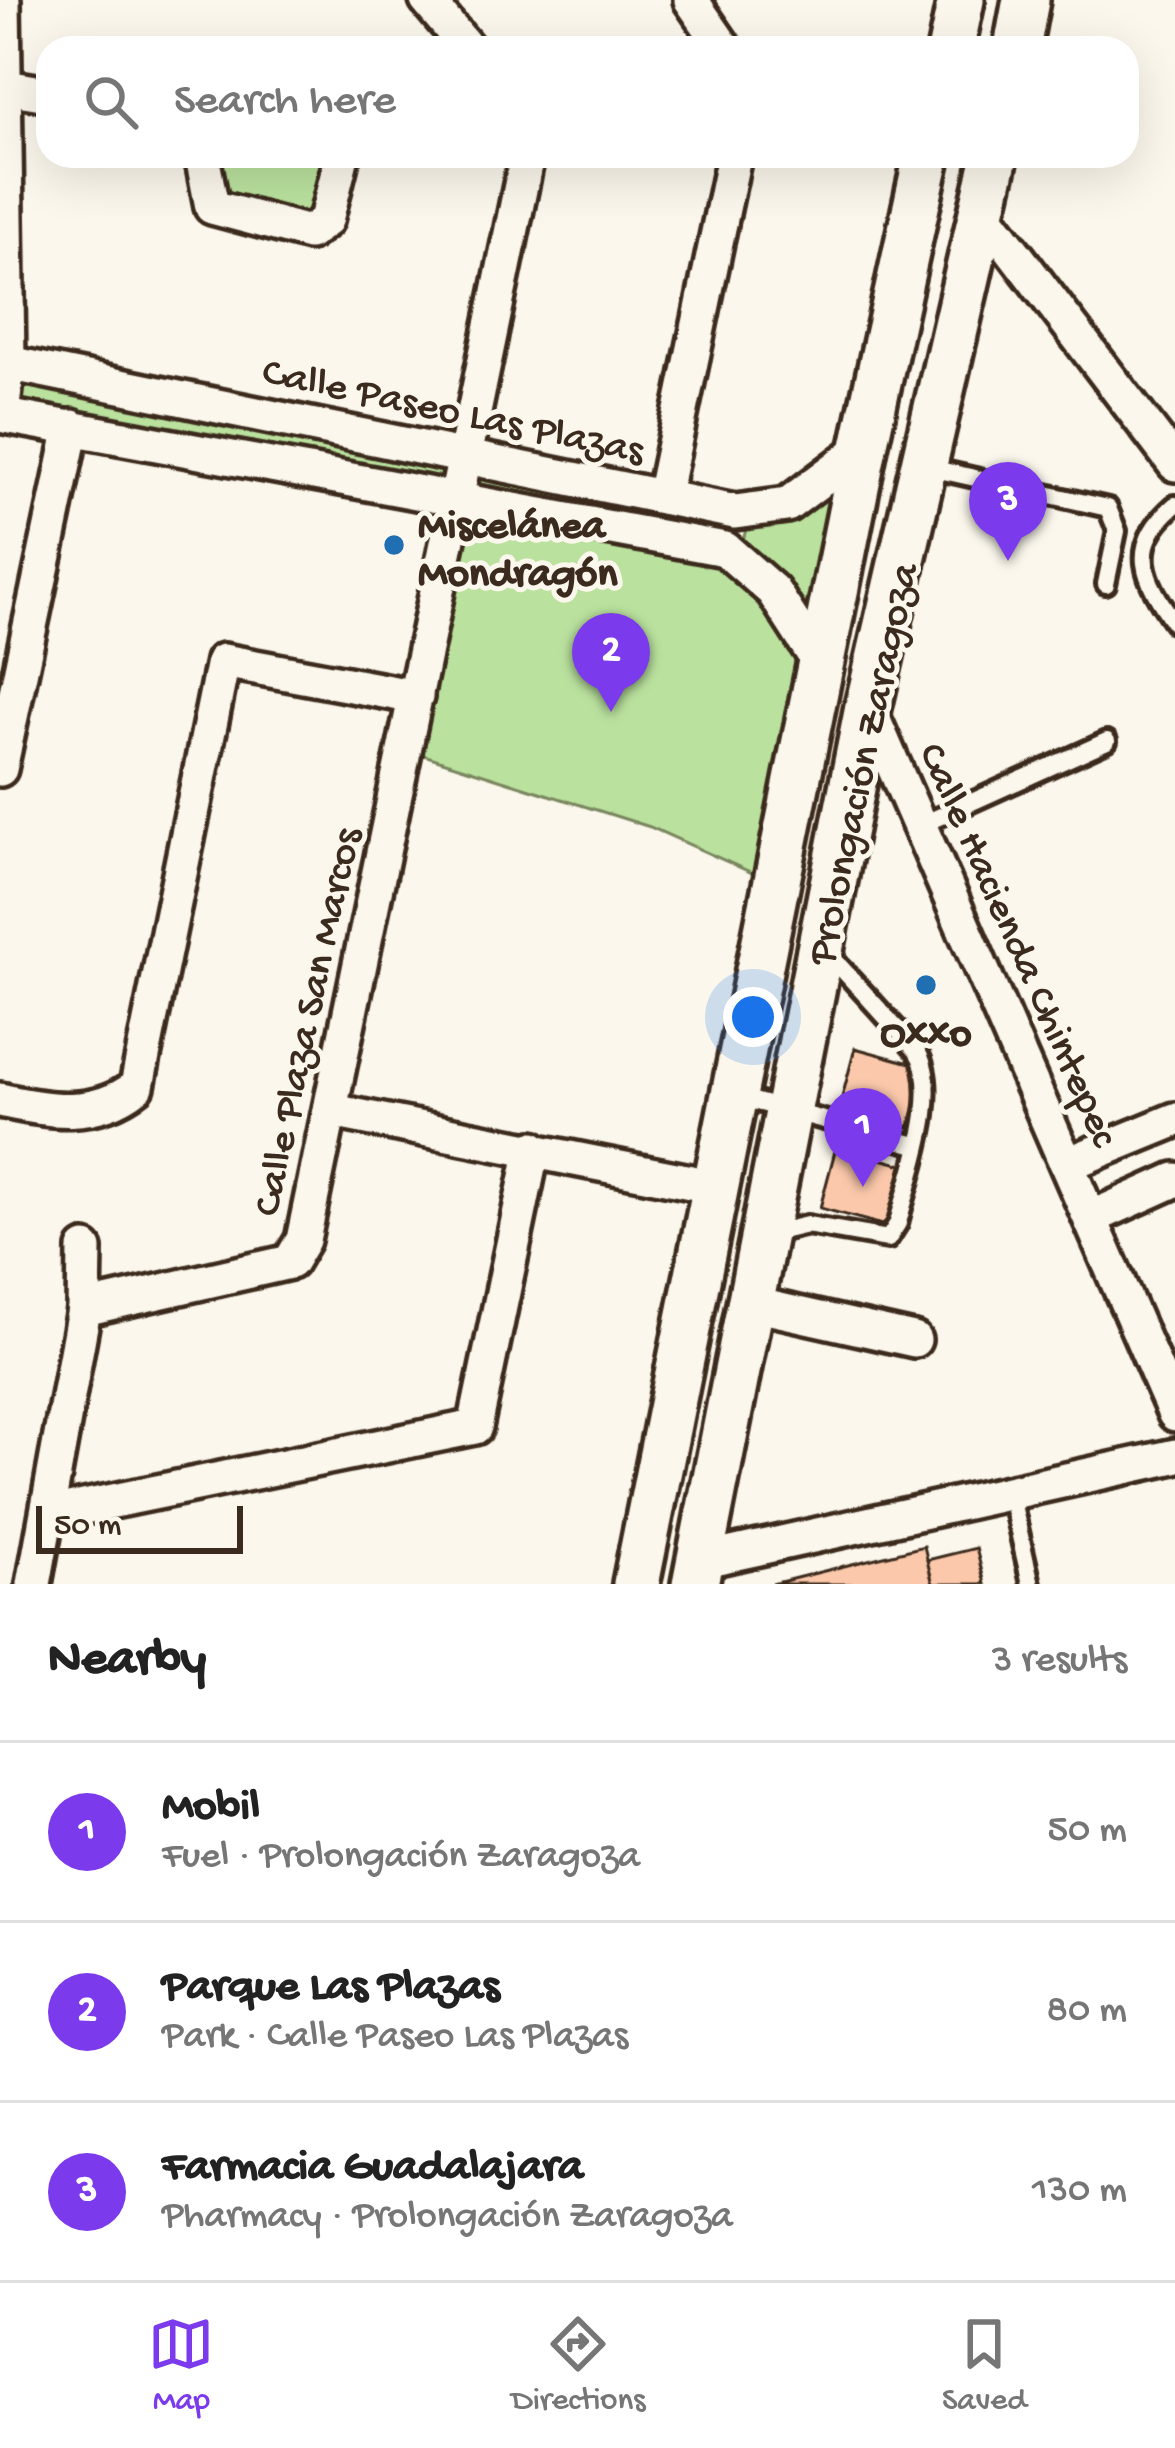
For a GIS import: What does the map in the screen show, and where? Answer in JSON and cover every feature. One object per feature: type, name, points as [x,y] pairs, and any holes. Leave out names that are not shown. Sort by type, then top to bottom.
[{"type":"main road","points":[[1019,36],[1026,0]]},
{"type":"main road","name":"Prolongación Zaragoza","points":[[636,1584],[924,168]]},
{"type":"main road","name":"Prolongación Zaragoza","points":[[698,1572],[868,707],[993,168]]},
{"type":"street","points":[[1,415],[8,363],[3,0]]},
{"type":"street","points":[[427,0],[457,36]]},
{"type":"street","points":[[691,0],[716,36]]},
{"type":"street","points":[[6,87],[36,92]]},
{"type":"street","points":[[204,168],[212,207],[309,233],[326,220],[339,168]]},
{"type":"street","name":"Calle Plaza San Marcos","points":[[84,1309],[290,1262],[303,1240],[525,168]]},
{"type":"street","points":[[663,497],[732,168]]},
{"type":"street","points":[[984,213],[1175,464]]},
{"type":"street","name":"Calle Paseo Las Plazas","points":[[8,363],[736,512],[787,505],[864,447]]},
{"type":"street","name":"Calle Paseo Las Plazas","points":[[1,415],[724,549]]},
{"type":"street","points":[[0,769],[72,427]]},
{"type":"street","points":[[736,512],[724,549],[772,591],[820,664]]},
{"type":"street","points":[[0,1100],[58,1114],[126,1095],[143,1074],[224,661],[416,697]]},
{"type":"street","name":"Calle Hacienda Chintepec","points":[[868,707],[1070,1162],[1175,1414]]},
{"type":"street","points":[[332,1112],[716,1187]]},
{"type":"street","points":[[1070,1162],[1175,1120]]},
{"type":"street","points":[[50,1514],[461,1434],[475,1427],[533,1148]]},
{"type":"street","points":[[1093,1217],[1175,1180]]},
{"type":"street","points":[[34,1584],[84,1309],[85,1249]]},
{"type":"street","points":[[749,1303],[914,1340]]},
{"type":"street","points":[[698,1572],[1010,1492],[1175,1456]]},
{"type":"lane","points":[[926,467],[1108,508],[1117,531],[1106,584]]},
{"type":"lane","points":[[1175,505],[1156,521],[1145,553],[1146,581],[1175,624]]},
{"type":"lane","points":[[921,825],[1107,741]]},
{"type":"lane","points":[[761,1239],[786,1226],[807,1225],[888,1239],[898,1223],[929,1088],[926,1063],[820,944]]},
{"type":"lane","points":[[734,1096],[786,1106],[916,1145]]},
{"type":"lane","points":[[1010,1492],[1031,1584]]},
{"type":"green space","points":[[217,168],[330,168],[316,219],[223,199]]},
{"type":"green space","points":[[26,370],[452,465],[449,491],[15,402]]},
{"type":"green space","points":[[471,459],[724,517],[719,540],[464,495]]},
{"type":"green space","points":[[845,486],[815,633],[742,546],[747,524],[800,518]]},
{"type":"green space","points":[[460,508],[708,557],[761,599],[810,672],[768,880],[650,827],[411,751]]},
{"type":"building","points":[[855,1048],[925,1067],[909,1128],[839,1109]]},
{"type":"building","points":[[836,1147],[907,1166],[890,1227],[820,1208]]},
{"type":"building","points":[[924,1546],[933,1584],[772,1584]]},
{"type":"building","points":[[976,1548],[985,1584],[933,1584],[927,1560]]},
{"type":"place","name":"Miscelánea Mondragón","points":[[394,545]]},
{"type":"place","name":"Farmacia Guadalajara","points":[[1008,561]]},
{"type":"place","name":"Parque Las Plazas","points":[[611,712]]},
{"type":"place","name":"Oxxo","points":[[926,985]]},
{"type":"place","name":"Mobil","points":[[863,1187]]}]
